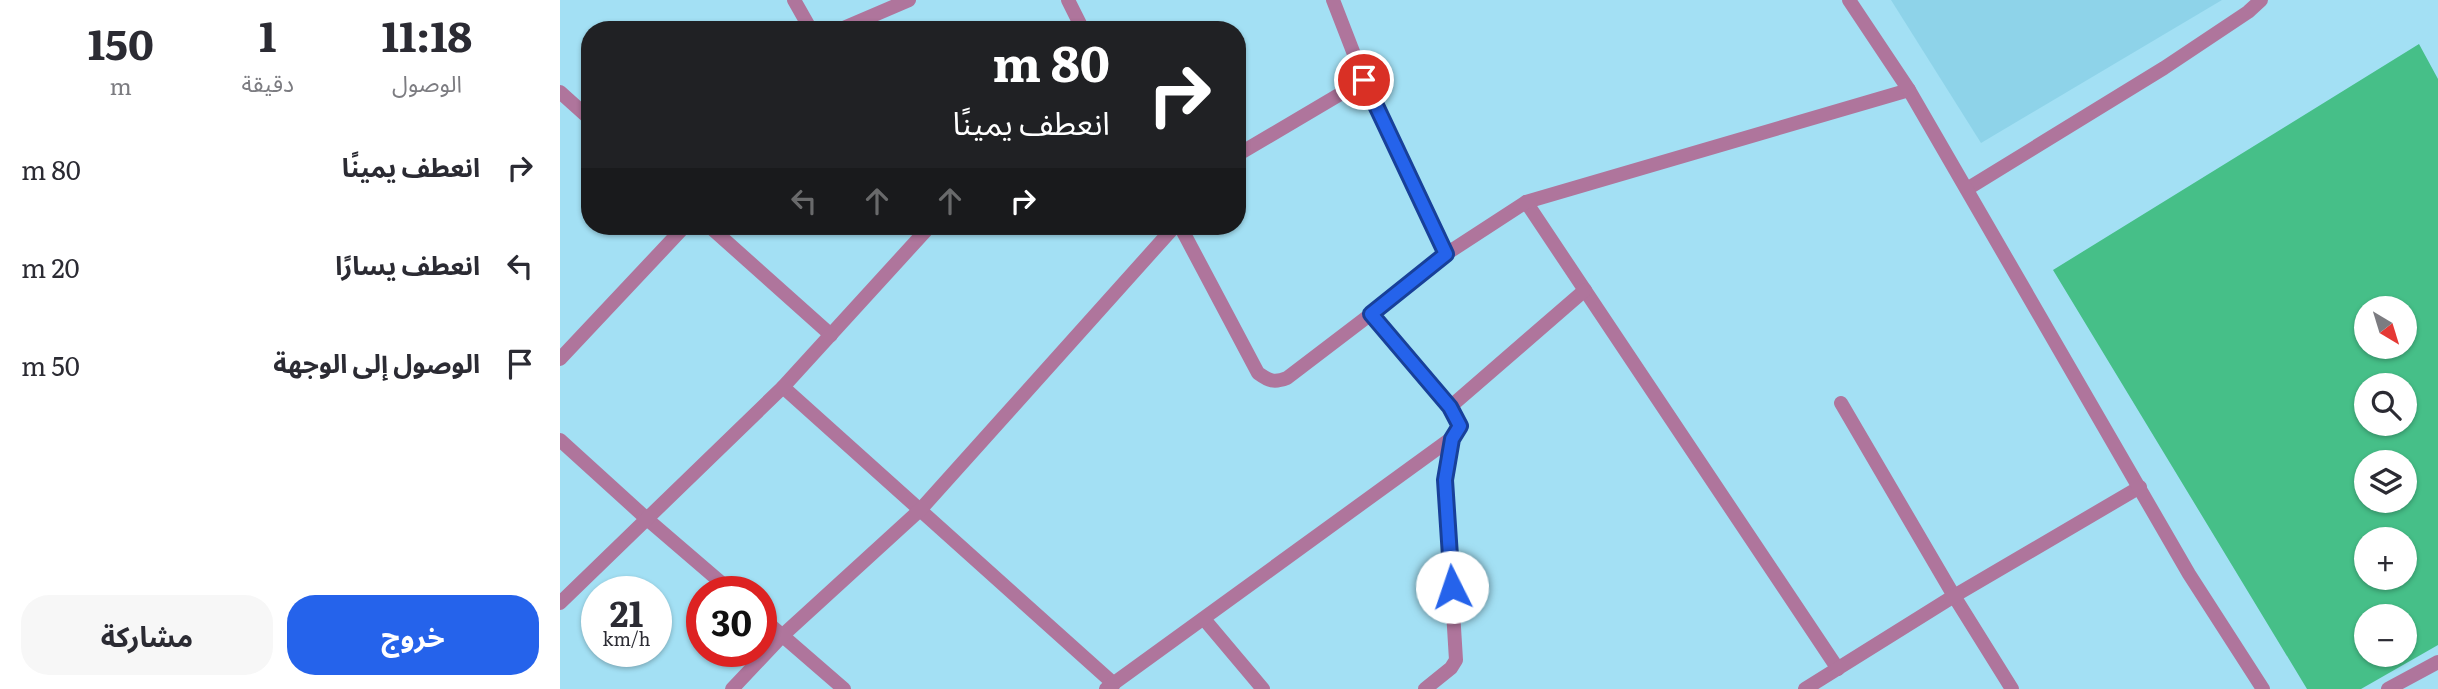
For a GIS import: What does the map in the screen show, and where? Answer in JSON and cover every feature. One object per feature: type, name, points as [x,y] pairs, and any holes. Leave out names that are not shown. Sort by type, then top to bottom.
[{"type":"street","points":[[794,0],[806,21]]},
{"type":"street","points":[[860,21],[909,0]]},
{"type":"street","points":[[1068,0],[1078,21]]},
{"type":"street","points":[[1333,0],[1364,80],[1446,254]]},
{"type":"street","points":[[1849,0],[1909,90],[2189,574],[2263,689]]},
{"type":"street","points":[[1966,189],[2164,68],[2248,12],[2261,0]]},
{"type":"street","points":[[1246,150],[1364,80]]},
{"type":"street","points":[[1182,235],[1258,373],[1269,381],[1276,382],[1287,378],[1446,254],[1526,202],[1909,90]]},
{"type":"street","points":[[560,92],[581,111]]},
{"type":"street","points":[[1526,202],[1838,669]]},
{"type":"street","points":[[560,359],[677,235]]},
{"type":"street","points":[[719,235],[831,335]]},
{"type":"street","points":[[560,603],[783,387],[922,235]]},
{"type":"street","points":[[732,689],[783,635],[921,509],[1169,235]]},
{"type":"street","points":[[1450,407],[1585,290]]},
{"type":"street","points":[[1371,314],[1450,407],[1460,426],[1452,439],[1445,480],[1456,660],[1425,689]]},
{"type":"street","points":[[783,387],[921,509],[1110,686],[1452,439]]},
{"type":"street","points":[[1841,403],[2012,689]]},
{"type":"street","points":[[560,440],[713,576]]},
{"type":"street","points":[[1805,689],[1954,596],[2140,487]]},
{"type":"street","points":[[1204,619],[1263,689]]},
{"type":"street","points":[[777,630],[844,689]]},
{"type":"street","points":[[2388,689],[2438,662]]},
{"type":"shaded area","points":[[1891,0],[2222,0],[1981,143]]},
{"type":"green space","points":[[2419,44],[2438,79],[2438,645],[2417,657],[2417,604],[2354,604],[2354,667],[2400,667],[2361,689],[2307,689],[2053,270]]},
{"type":"route","points":[[1364,80],[1446,254],[1371,314],[1450,407],[1459,422],[1460,426],[1452,439],[1445,480],[1452,587]]}]
